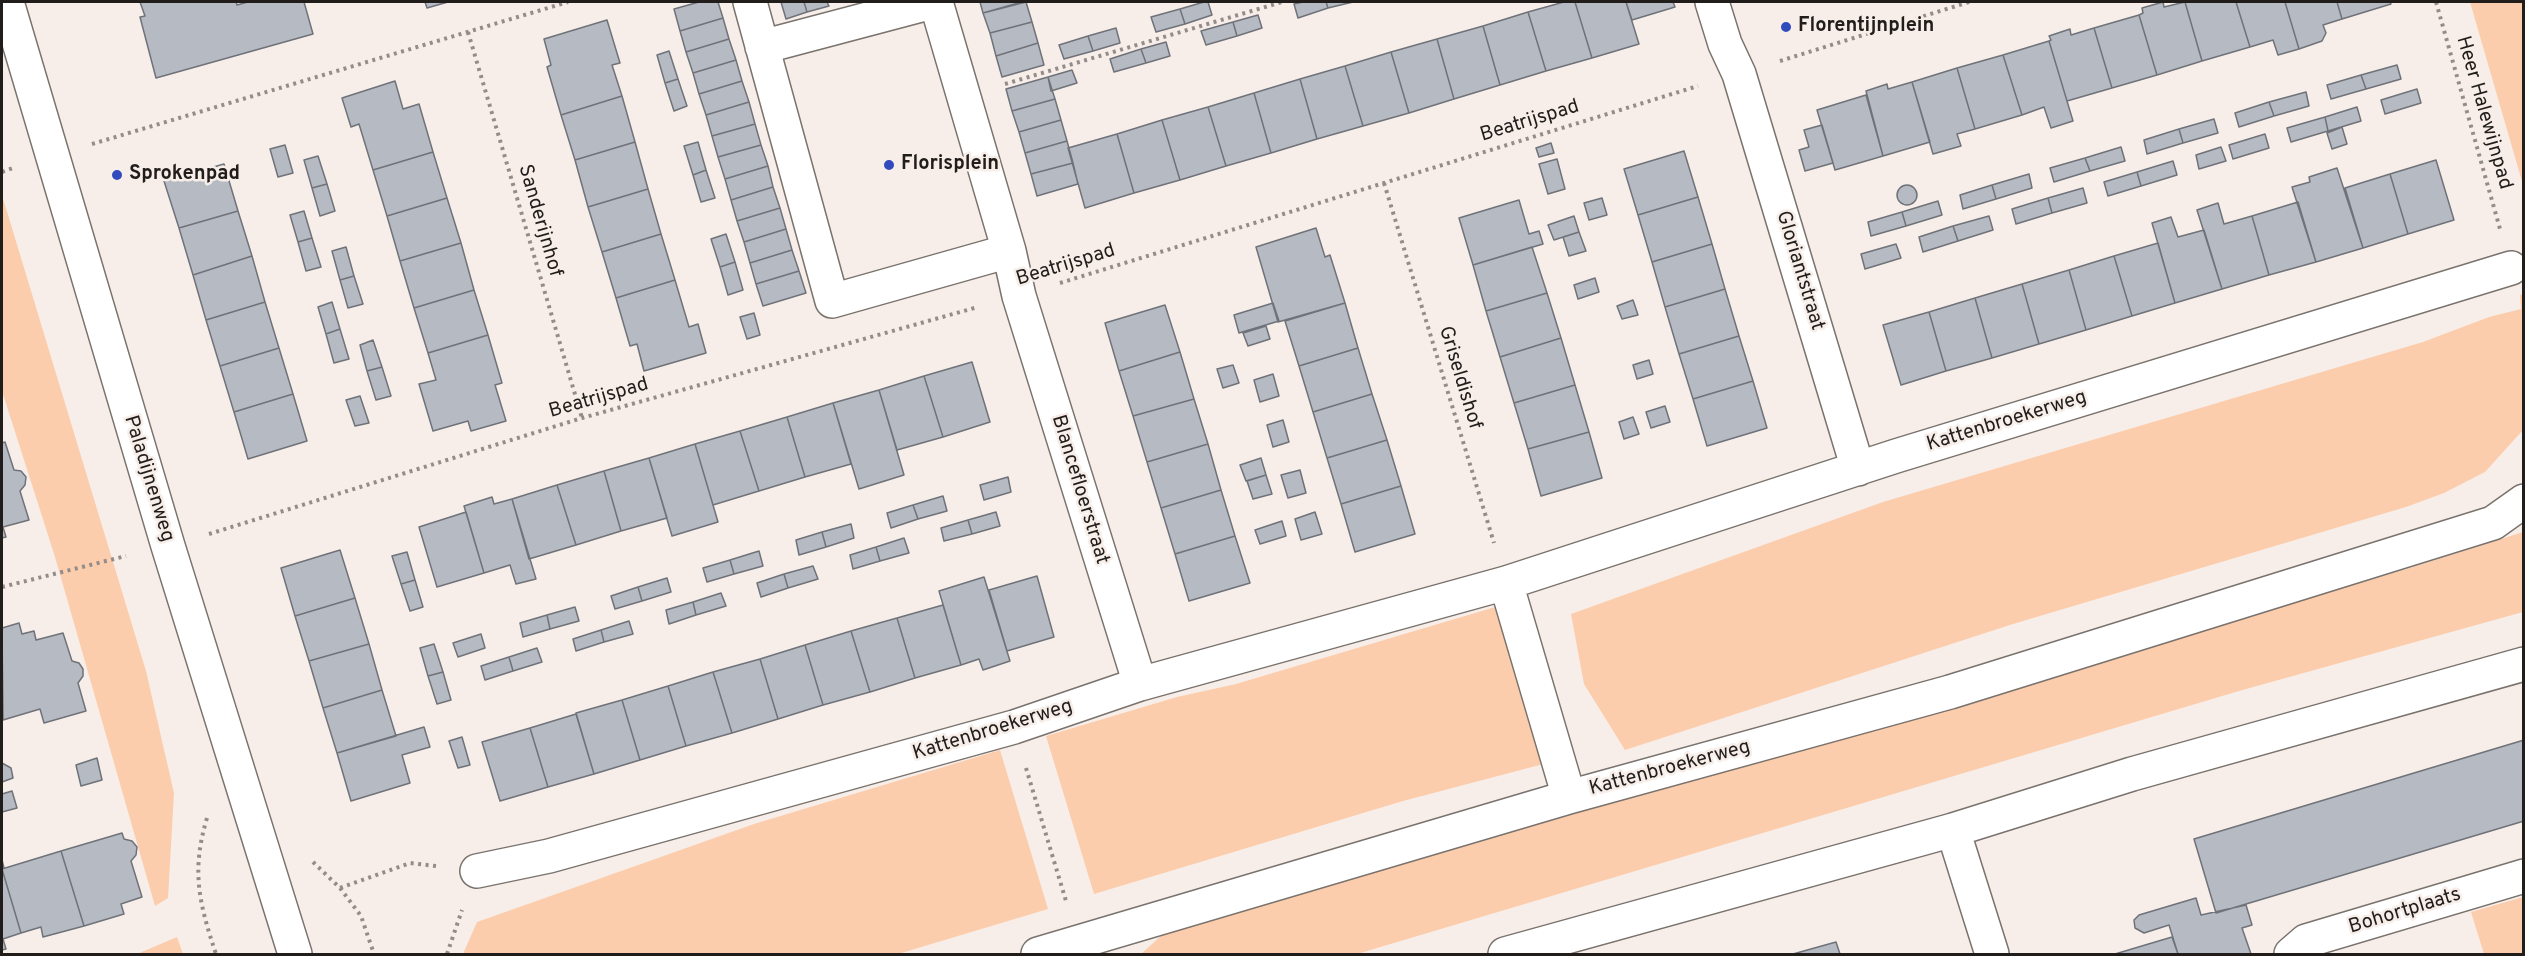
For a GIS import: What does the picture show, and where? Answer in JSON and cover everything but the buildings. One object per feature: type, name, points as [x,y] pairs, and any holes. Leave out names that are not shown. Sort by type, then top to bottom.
[{"type":"street","name":"Paladijnenweg","points":[[7,2],[168,546],[295,954]]},
{"type":"street","points":[[750,2],[832,301],[1009,251]]},
{"type":"street","points":[[762,47],[934,2],[1009,251],[1018,296]]},
{"type":"street","points":[[1712,2],[1725,44],[1739,74]]},
{"type":"street","name":"Gloriantstraat","points":[[1739,74],[1858,469]]},
{"type":"street","name":"Kattenbroekerweg","points":[[477,871],[549,856],[1014,727],[1140,684],[1506,583],[1858,469],[2511,268]]},
{"type":"street","name":"Blancefloerstraat","points":[[1018,296],[1140,684]]},
{"type":"street","name":"Kattenbroekerweg","points":[[1038,954],[1081,948],[1569,797],[1950,692],[2493,523],[2523,501]]},
{"type":"street","name":"Kattenbroekerweg","points":[[1506,583],[1569,797]]},
{"type":"street","points":[[1505,954],[1953,830],[2132,774],[2523,664]]},
{"type":"street","points":[[1953,830],[1992,954]]},
{"type":"street","name":"Bohortplaats","points":[[2291,954],[2306,941],[2523,876]]},
{"type":"path","points":[[52,157],[568,2]]},
{"type":"path","points":[[1004,84],[1282,2]]},
{"type":"path","name":"Beatrijspad","points":[[2,586],[168,546],[582,418],[1018,296],[1969,2]]},
{"type":"path","name":"Heer Halewijnpad","points":[[2436,2],[2511,268]]},
{"type":"path","name":"Sanderijnhof","points":[[468,32],[582,418]]},
{"type":"path","name":"Griseldishof","points":[[1384,183],[1506,583]]},
{"type":"path","points":[[1014,727],[1081,948]]},
{"type":"path","points":[[340,888],[410,863],[477,871]]},
{"type":"shaded area","points":[[2470,2],[2523,2],[2523,185]]},
{"type":"shaded area","points":[[2,195],[146,671],[174,793],[168,898],[155,906],[55,557],[2,391]]},
{"type":"shaded area","points":[[2523,294],[2523,430],[2485,472],[2444,493],[2406,507],[2013,624],[1625,750],[1584,684],[1571,614],[1883,502],[2423,342],[2489,317],[2521,309],[2520,295]]},
{"type":"shaded area","points":[[2523,532],[2523,612],[2239,691],[1357,954],[1141,954],[1162,935],[2410,568]]},
{"type":"shaded area","points":[[1512,602],[1551,762],[1403,801],[1094,894],[1046,736],[1177,697],[1236,684]]},
{"type":"shaded area","points":[[1000,750],[1048,909],[898,954],[463,954],[477,922],[754,824]]},
{"type":"shaded area","points":[[2523,897],[2523,954],[2484,954],[2471,912]]},
{"type":"shaded area","points":[[177,937],[183,954],[137,954]]},
{"type":"place","name":"Florentijnplein","points":[[1786,27]]},
{"type":"place","name":"Florisplein","points":[[889,165]]},
{"type":"place","name":"Sprokenpad","points":[[117,175]]}]
